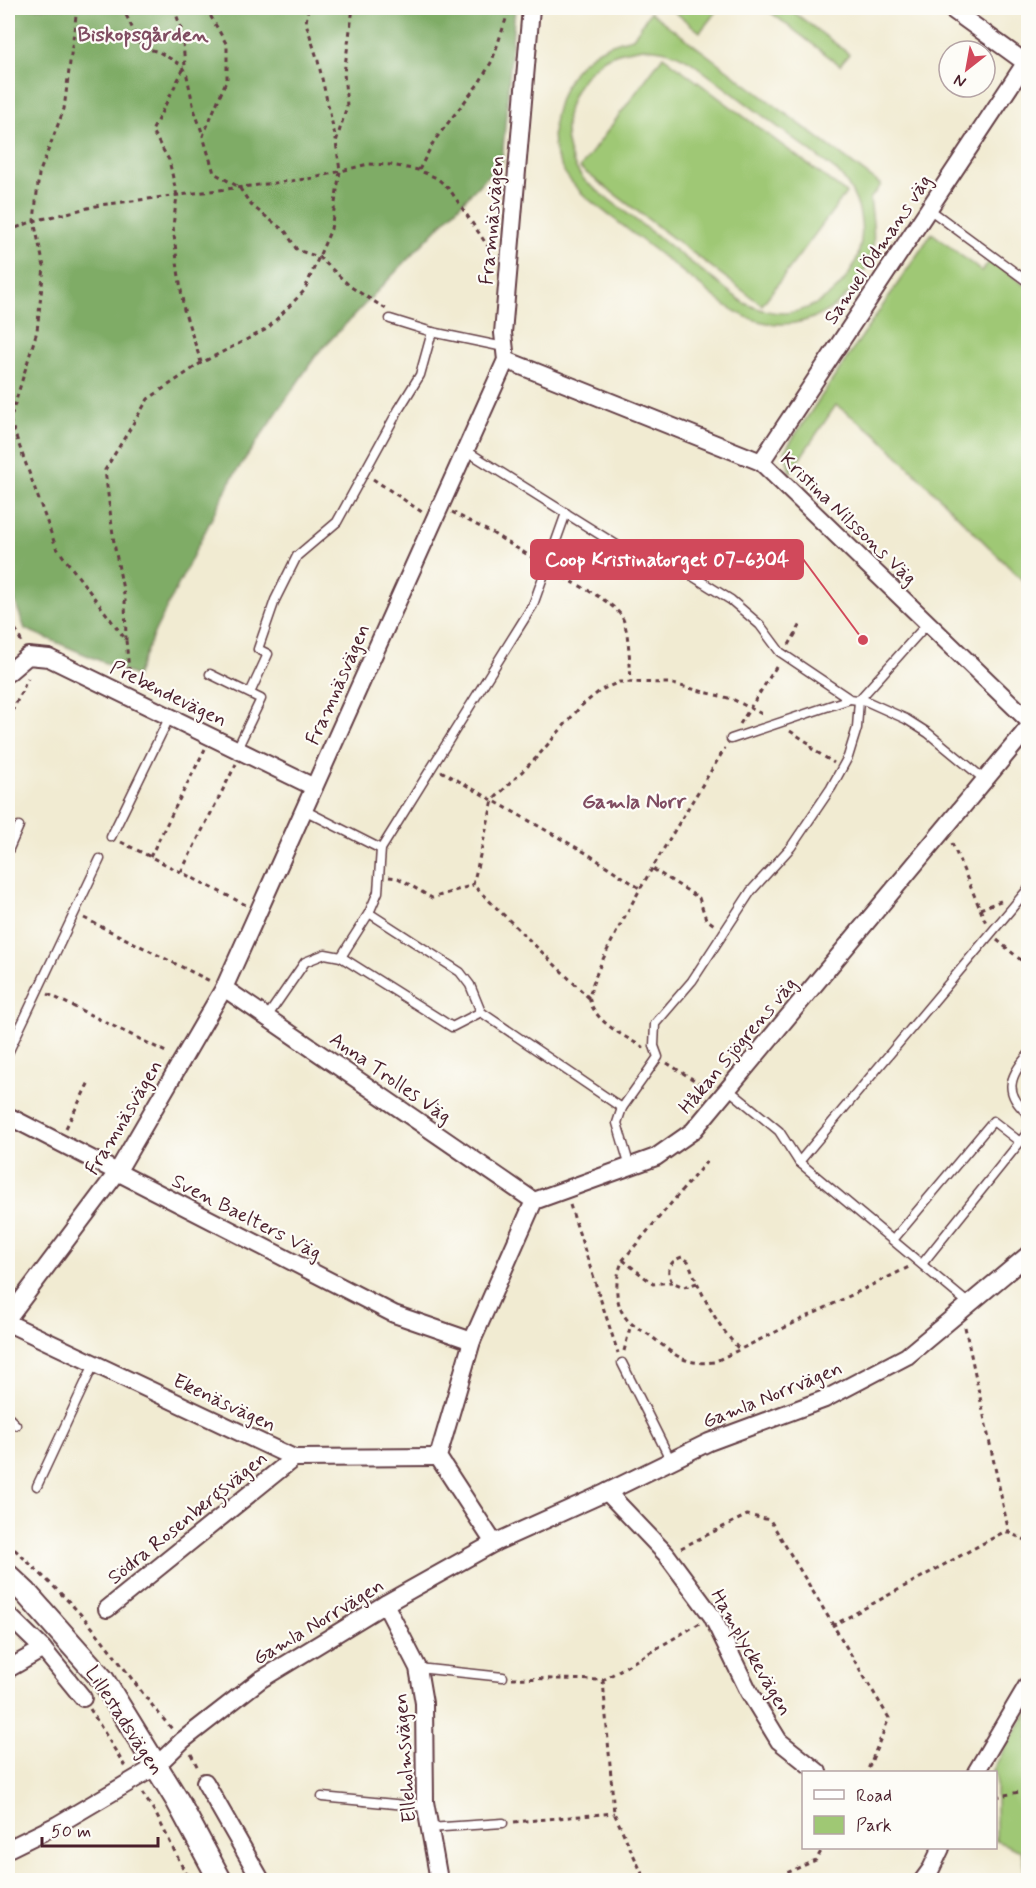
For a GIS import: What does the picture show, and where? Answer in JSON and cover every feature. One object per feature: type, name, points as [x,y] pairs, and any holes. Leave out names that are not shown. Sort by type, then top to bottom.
[{"type":"main road","name":"Lillestadsvägen","points":[[8,1576],[26,1593],[103,1680],[177,1800],[220,1881]]},
{"type":"street","name":"Framnäsvägen","points":[[8,1318],[116,1174],[224,988],[465,450],[505,353],[502,333],[531,8]]},
{"type":"street","points":[[950,8],[1027,61]]},
{"type":"street","name":"Samuel Ödmans väg","points":[[761,462],[1027,61]]},
{"type":"street","name":"Kristina Nilssons Väg","points":[[505,353],[761,462],[1029,720]]},
{"type":"street","points":[[8,673],[33,656]]},
{"type":"street","name":"Prebendevägen","points":[[33,656],[49,658],[314,787]]},
{"type":"street","name":"Håkan Sjögrens väg","points":[[534,1201],[656,1157],[693,1131],[1029,728]]},
{"type":"street","name":"Anna Trolles Väg","points":[[224,988],[534,1201]]},
{"type":"street","name":"Sven Baelters Väg","points":[[8,1116],[116,1174],[394,1314],[472,1341]]},
{"type":"street","points":[[494,1543],[438,1457],[472,1341],[534,1201]]},
{"type":"street","name":"Gamla Norrvägen","points":[[8,1849],[57,1825],[155,1767],[183,1740],[260,1680],[385,1604],[494,1543],[607,1492],[709,1442],[825,1399],[907,1356],[1029,1255]]},
{"type":"street","name":"Ekenäsvägen","points":[[8,1323],[294,1458],[438,1457]]},
{"type":"street","name":"Södra Rosenbergsvägen","points":[[107,1609],[294,1458]]},
{"type":"street","name":"Hamplyckevägen","points":[[607,1492],[666,1554],[712,1616],[749,1692],[779,1741],[816,1771]]},
{"type":"street","name":"Elleholmsvägen","points":[[385,1604],[418,1668],[424,1702],[426,1807],[440,1881]]},
{"type":"street","points":[[8,1615],[43,1649],[83,1698]]},
{"type":"street","points":[[8,1669],[43,1649]]},
{"type":"street","points":[[977,1771],[1029,1684]]},
{"type":"street","points":[[205,1782],[261,1881]]},
{"type":"street","points":[[923,1881],[940,1849]]},
{"type":"lane","points":[[929,209],[1029,282]]},
{"type":"lane","points":[[390,319],[505,353]]},
{"type":"lane","points":[[250,693],[268,654],[258,649],[275,600],[297,556],[337,522],[420,375],[432,332]]},
{"type":"lane","points":[[465,450],[623,549],[659,558],[730,600],[760,625],[783,655],[854,700]]},
{"type":"lane","points":[[341,957],[369,913],[378,892],[381,849],[533,605],[566,513]]},
{"type":"lane","points":[[630,1167],[617,1123],[622,1108],[658,1057],[654,1046],[655,1024],[692,981],[750,891],[791,847],[831,788],[848,757],[857,728],[854,700],[928,623]]},
{"type":"lane","points":[[210,674],[261,699],[240,751]]},
{"type":"lane","points":[[731,739],[854,700],[866,701],[906,719],[928,733],[985,780]]},
{"type":"lane","points":[[111,837],[170,716]]},
{"type":"lane","points":[[304,810],[381,849]]},
{"type":"lane","points":[[8,851],[19,826]]},
{"type":"lane","points":[[8,1053],[100,859]]},
{"type":"lane","points":[[799,1162],[1029,889]]},
{"type":"lane","points":[[369,913],[460,972],[470,985],[481,1012],[622,1108]]},
{"type":"lane","points":[[267,1017],[305,962],[325,954],[341,957],[452,1027],[481,1012]]},
{"type":"lane","points":[[1029,1055],[1014,1074],[1011,1090],[1018,1104],[1029,1114]]},
{"type":"lane","points":[[725,1093],[779,1131],[799,1162],[920,1263],[965,1308]]},
{"type":"lane","points":[[893,1240],[993,1121],[1020,1142]]},
{"type":"lane","points":[[920,1263],[1029,1132]]},
{"type":"lane","points":[[622,1363],[671,1461]]},
{"type":"lane","points":[[37,1486],[94,1364]]},
{"type":"lane","points":[[8,1417],[16,1425]]},
{"type":"lane","points":[[418,1668],[503,1677]]},
{"type":"lane","points":[[322,1797],[426,1807]]},
{"type":"lane","points":[[429,1828],[503,1823]]},
{"type":"path","points":[[77,8],[64,109],[39,174],[34,220],[44,267],[37,331],[10,420],[56,547],[126,640]]},
{"type":"path","points":[[121,8],[126,13],[133,33],[142,47],[159,52],[182,65],[214,173],[239,187],[251,205],[286,232],[297,250],[319,256],[351,287],[385,308],[390,319]]},
{"type":"path","points":[[174,8],[182,31],[185,66],[152,131],[169,160],[177,196],[173,226],[178,270],[184,310],[201,363]]},
{"type":"path","points":[[203,136],[227,79],[227,45],[206,8]]},
{"type":"path","points":[[132,698],[126,640],[125,600],[114,543],[105,470],[148,399],[201,363],[267,329],[303,291],[331,230],[340,171],[336,142],[318,62],[306,23],[308,8]]},
{"type":"path","points":[[336,142],[347,106],[344,73],[353,8]]},
{"type":"path","points":[[418,170],[434,141],[479,83],[492,61],[508,13],[514,8]]},
{"type":"path","points":[[8,231],[34,220],[100,205],[314,178],[368,164],[391,165],[418,170],[437,178],[450,190],[487,245],[509,257]]},
{"type":"path","points":[[364,473],[434,520]]},
{"type":"path","points":[[8,613],[33,656],[8,720]]},
{"type":"path","points":[[589,998],[591,986],[604,957],[652,869],[801,624]]},
{"type":"path","points":[[473,885],[493,800],[537,757],[581,706],[601,690],[619,682],[669,683],[732,699],[751,707],[777,723],[812,745],[812,749],[842,768]]},
{"type":"path","points":[[150,857],[211,737]]},
{"type":"path","points":[[181,872],[240,751]]},
{"type":"path","points":[[433,766],[588,854],[641,889]]},
{"type":"path","points":[[945,828],[991,934],[1029,966]]},
{"type":"path","points":[[111,837],[258,912]]},
{"type":"path","points":[[652,869],[699,898],[706,919],[725,932]]},
{"type":"path","points":[[380,876],[398,878],[432,898],[473,885]]},
{"type":"path","points":[[473,885],[589,998],[601,1020],[658,1057],[725,1093]]},
{"type":"path","points":[[75,913],[224,988]]},
{"type":"path","points":[[38,990],[182,1060]]},
{"type":"path","points":[[59,1143],[89,1083]]},
{"type":"path","points":[[707,1161],[623,1260],[617,1271],[616,1290],[621,1310],[631,1324],[644,1330],[680,1358],[699,1364],[714,1362],[920,1263]]},
{"type":"path","points":[[565,1190],[622,1363]]},
{"type":"path","points":[[672,1282],[668,1276],[669,1267],[674,1260],[682,1257],[688,1261],[697,1283],[725,1334],[739,1349]]},
{"type":"path","points":[[623,1260],[653,1284],[672,1282],[684,1287],[697,1283]]},
{"type":"path","points":[[965,1308],[1009,1533]]},
{"type":"path","points":[[622,1363],[631,1324]]},
{"type":"path","points":[[666,1554],[690,1545],[747,1515],[770,1520],[889,1718],[868,1771]]},
{"type":"path","points":[[832,1626],[1002,1533],[1009,1533],[1029,1541]]},
{"type":"path","points":[[8,1543],[71,1603],[95,1631],[153,1708],[183,1740],[205,1782]]},
{"type":"path","points":[[503,1677],[603,1680],[712,1616]]},
{"type":"path","points":[[603,1680],[614,1813],[645,1881]]},
{"type":"path","points":[[997,1797],[1029,1790]]},
{"type":"path","points":[[503,1823],[614,1813]]},
{"type":"path","points":[[771,1881],[816,1860],[823,1849]]},
{"type":"green space","points":[[8,8],[515,8],[502,161],[317,354],[232,478],[155,631],[136,676],[25,629],[8,582]]},
{"type":"green space","points":[[672,8],[719,8],[700,32]]},
{"type":"green space","points":[[765,8],[788,8],[849,54],[840,65]]},
{"type":"green space","points":[[650,12],[881,185],[870,199],[874,240],[868,263],[860,279],[836,305],[820,315],[786,324],[762,322],[740,314],[725,305],[591,201],[567,176],[557,157],[553,138],[557,109],[563,91],[575,70],[592,55],[611,44],[633,38]],"holes":[[[643,48],[674,53],[691,62],[838,172],[849,187],[861,219],[859,251],[844,281],[826,298],[815,305],[784,313],[764,310],[744,303],[586,182],[569,151],[566,135],[571,101],[578,86],[589,72],[607,57]]]},
{"type":"green space","points":[[663,56],[846,193],[762,305],[580,168]]},
{"type":"green space","points":[[932,233],[981,271],[991,260],[1028,288],[1028,586],[876,434],[836,405],[790,473],[785,450]]},
{"type":"green space","points":[[1028,1711],[1028,1880],[1026,1880],[1021,1851],[997,1841],[997,1771],[993,1771]]},
{"type":"place","name":"Coop Kristinatorget 07-6304","points":[[863,640]]},
{"type":"district","name":"Biskopsgården","points":[[143,34]]},
{"type":"district","name":"Gamla Norr","points":[[634,801]]}]
